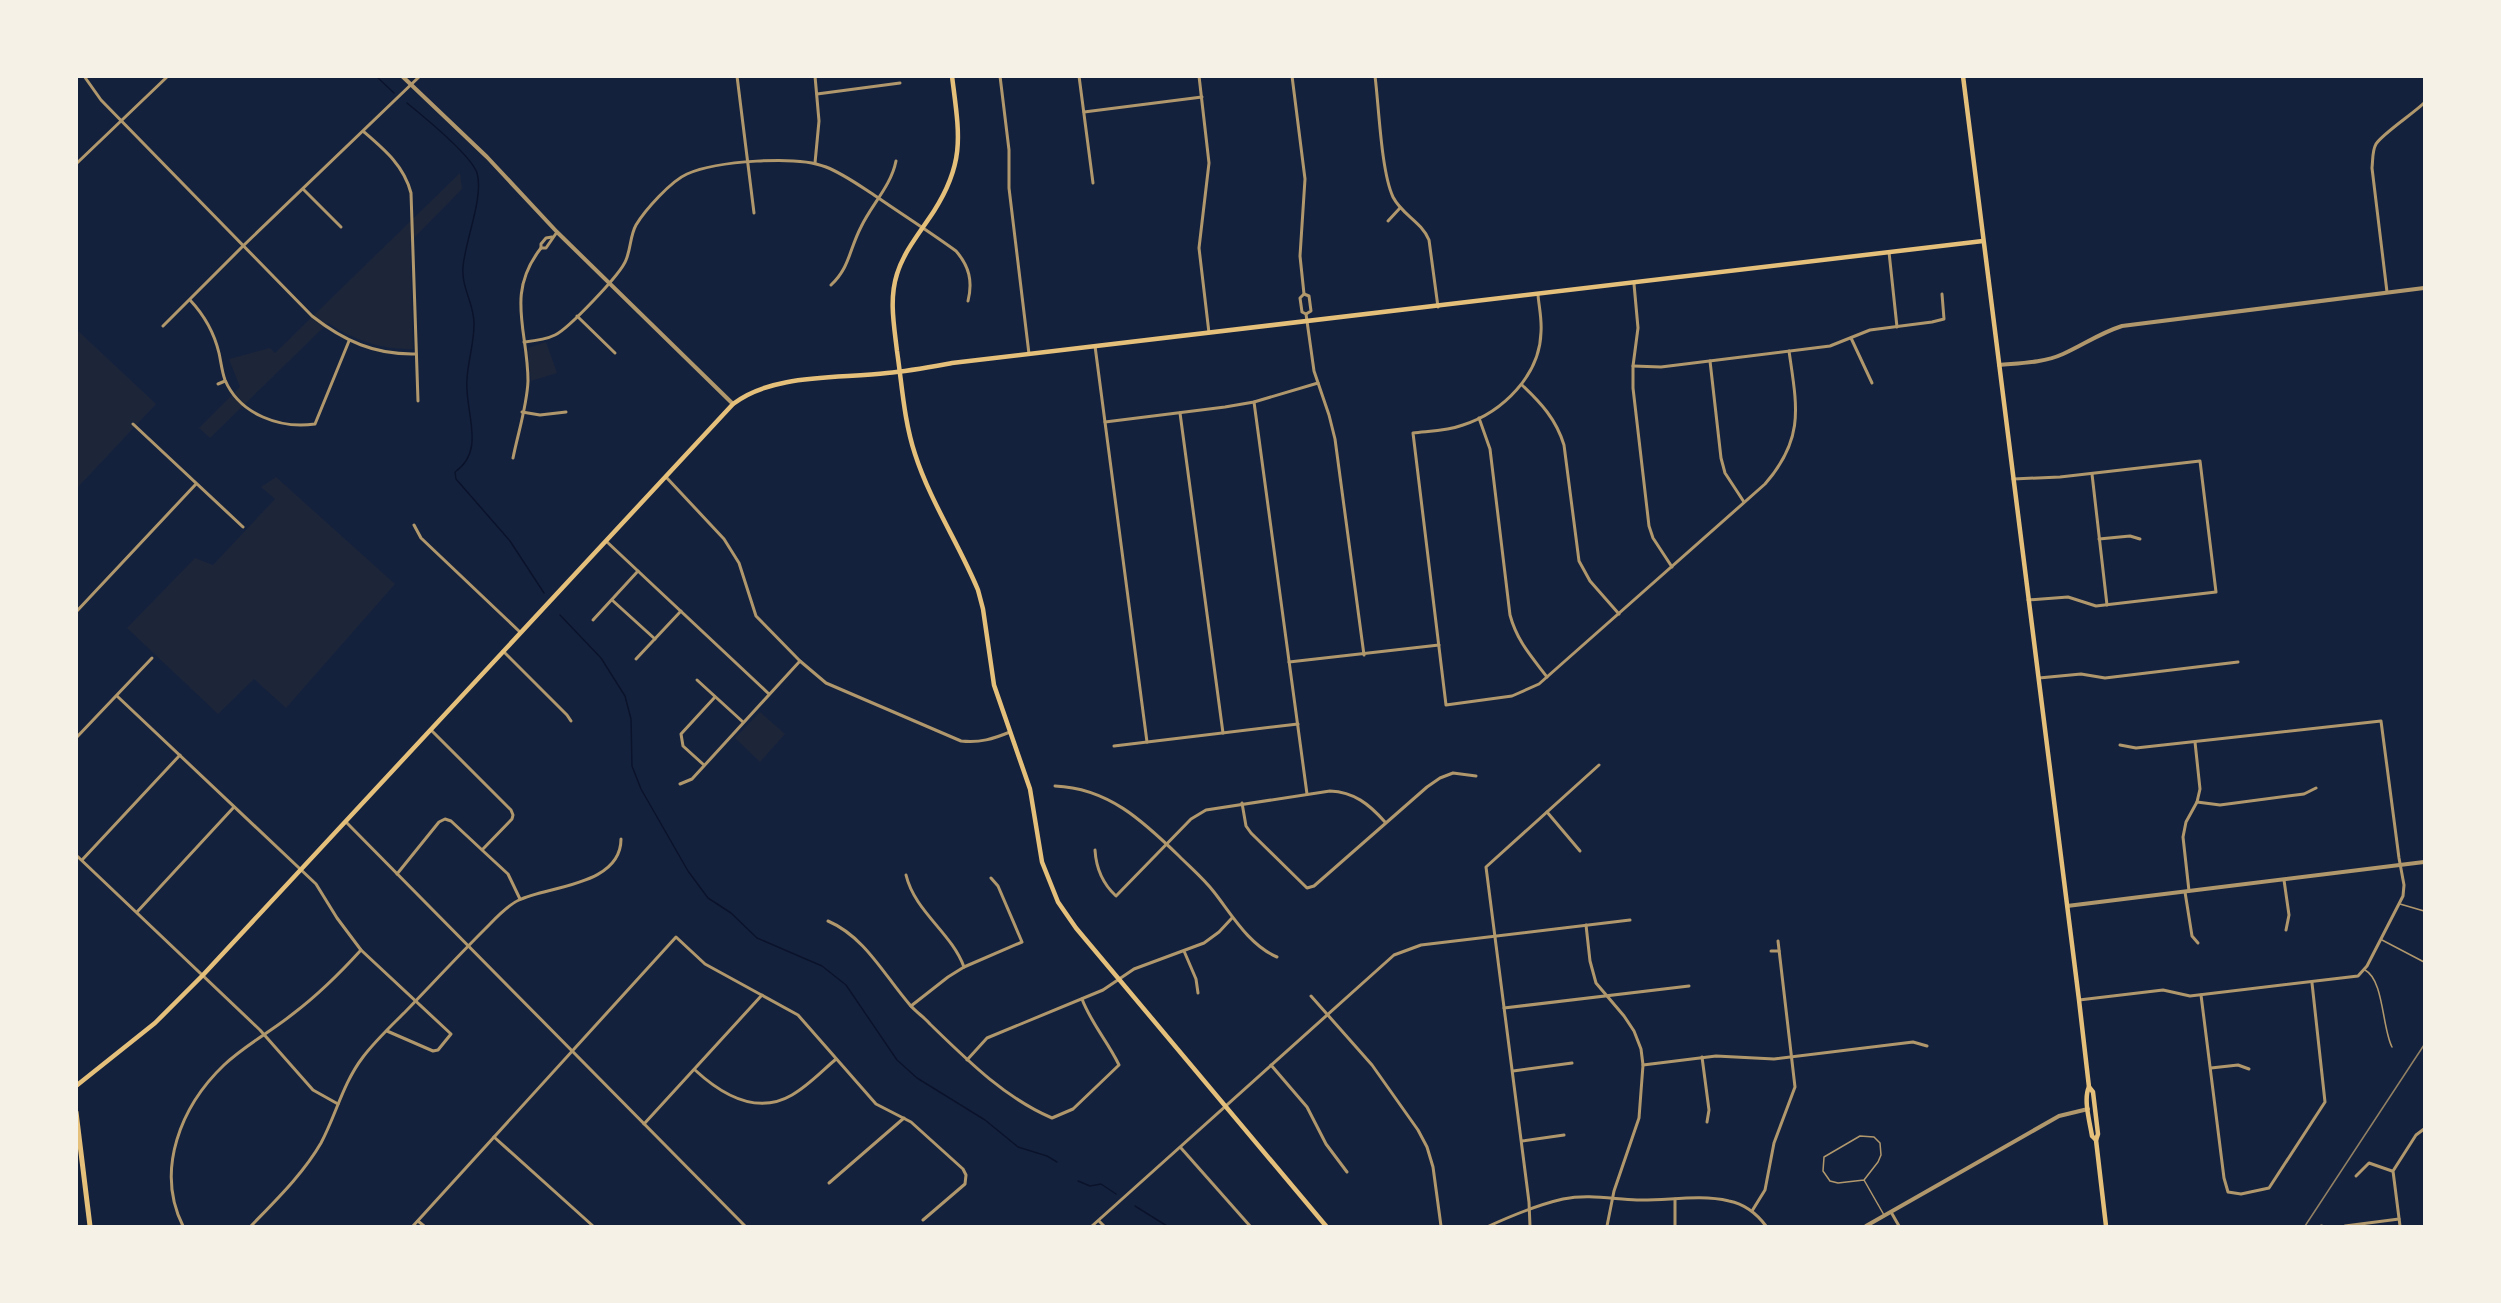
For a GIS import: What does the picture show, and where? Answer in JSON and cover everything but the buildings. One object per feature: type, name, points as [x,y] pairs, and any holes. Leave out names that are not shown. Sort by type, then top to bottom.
[{"type":"main road","points":[[952,76],[959,129],[959,153],[946,191],[904,257],[897,274],[893,292],[892,316],[915,454],[978,590],[983,609],[993,685],[1030,789],[1042,862],[1058,902],[1076,928],[1326,1227]]},
{"type":"main road","points":[[1963,76],[2090,1088],[2091,1106],[2088,1109],[2092,1137],[2096,1139]]},
{"type":"main road","points":[[76,1086],[155,1023],[203,975],[733,404],[755,391],[779,384],[1983,241]]},
{"type":"main road","points":[[2090,1088],[2093,1092],[2098,1134],[2096,1139],[2106,1227]]},
{"type":"main road","points":[[76,1112],[90,1227]]},
{"type":"street","points":[[84,76],[100,100],[312,316],[350,341],[373,350],[395,355],[416,354]]},
{"type":"street","points":[[76,164],[168,76]]},
{"type":"street","points":[[402,76],[490,160],[557,232],[733,404]]},
{"type":"street","points":[[163,326],[420,76]]},
{"type":"street","points":[[737,76],[754,213]]},
{"type":"street","points":[[814,76],[819,132],[815,163]]},
{"type":"street","points":[[1000,76],[1029,354]]},
{"type":"street","points":[[1079,76],[1093,183]]},
{"type":"street","points":[[1199,76],[1209,163],[1199,248],[1209,333]]},
{"type":"street","points":[[1292,76],[1305,180],[1300,256],[1304,294],[1300,298],[1302,312],[1306,314],[1311,354],[1318,383],[1335,439],[1364,655]]},
{"type":"street","points":[[1376,76],[1389,182],[1400,208],[1419,224],[1429,240],[1438,307]]},
{"type":"street","points":[[817,94],[900,83]]},
{"type":"street","points":[[1084,112],[1202,97]]},
{"type":"street","points":[[2388,292],[2372,168],[2373,153],[2376,144],[2385,134],[2424,103]]},
{"type":"street","points":[[364,132],[395,160],[408,182],[411,193],[418,401]]},
{"type":"street","points":[[524,342],[555,335],[578,316],[626,260],[630,238],[644,213],[674,183],[693,172],[747,162],[782,160],[815,163],[844,175],[956,250],[965,261],[970,275],[971,289],[968,301]]},
{"type":"street","points":[[831,285],[843,274],[860,228],[894,175],[896,161]]},
{"type":"street","points":[[303,189],[341,227]]},
{"type":"street","points":[[1388,221],[1400,208]]},
{"type":"street","points":[[513,458],[528,380],[519,305],[520,289],[525,273],[541,248],[546,248],[557,232]]},
{"type":"street","points":[[1888,252],[1898,327]]},
{"type":"street","points":[[1634,284],[1638,328],[1633,366],[1633,388],[1649,526],[1658,546],[1672,567]]},
{"type":"street","points":[[1998,365],[2048,359],[2063,354],[2100,333],[2122,326],[2424,288]]},
{"type":"street","points":[[1304,294],[1309,296],[1311,311],[1306,314]]},
{"type":"street","points":[[1633,366],[1661,367],[1830,346],[1870,330],[1944,319],[1941,294]]},
{"type":"street","points":[[1538,295],[1541,321],[1540,342],[1534,365],[1522,385],[1497,407],[1479,418],[1447,429],[1413,433],[1446,705],[1512,696],[1528,691],[1547,677],[1765,484],[1781,466],[1794,436],[1796,409],[1789,351]]},
{"type":"street","points":[[190,300],[211,328],[225,381],[242,404],[267,419],[300,426],[315,424],[350,341]]},
{"type":"street","points":[[578,316],[615,353]]},
{"type":"street","points":[[1851,338],[1872,383]]},
{"type":"street","points":[[1095,346],[1147,742]]},
{"type":"street","points":[[1710,361],[1721,458],[1725,473],[1744,502]]},
{"type":"street","points":[[218,384],[225,381]]},
{"type":"street","points":[[1106,422],[1254,402],[1318,383]]},
{"type":"street","points":[[1522,385],[1544,407],[1559,430],[1564,445],[1579,561],[1590,581],[1619,614]]},
{"type":"street","points":[[1254,402],[1307,794]]},
{"type":"street","points":[[522,412],[540,415],[566,412]]},
{"type":"street","points":[[1180,413],[1223,733]]},
{"type":"street","points":[[1479,418],[1490,449],[1510,615],[1515,633],[1523,648],[1547,677]]},
{"type":"street","points":[[133,424],[243,527]]},
{"type":"street","points":[[2013,479],[2092,474],[2200,461],[2216,592],[2096,606],[2068,597],[2028,600]]},
{"type":"street","points":[[2092,474],[2107,605]]},
{"type":"street","points":[[666,477],[724,538],[739,564],[756,616],[800,661],[826,683],[961,741],[976,743],[988,741],[1010,732]]},
{"type":"street","points":[[76,612],[196,484]]},
{"type":"street","points":[[414,525],[421,538],[520,632]]},
{"type":"street","points":[[2099,538],[2130,536],[2140,539]]},
{"type":"street","points":[[606,541],[769,694]]},
{"type":"street","points":[[594,620],[638,571]]},
{"type":"street","points":[[612,600],[655,639]]},
{"type":"street","points":[[636,659],[681,611]]},
{"type":"street","points":[[1289,662],[1439,645]]},
{"type":"street","points":[[503,651],[571,721]]},
{"type":"street","points":[[76,738],[152,658]]},
{"type":"street","points":[[680,784],[692,779],[800,661]]},
{"type":"street","points":[[2038,678],[2081,674],[2105,678],[2238,662]]},
{"type":"street","points":[[697,680],[743,722]]},
{"type":"street","points":[[117,696],[316,884],[337,918],[361,950],[450,1034],[438,1050],[433,1051],[387,1031]]},
{"type":"street","points":[[704,765],[683,746],[681,734],[715,697]]},
{"type":"street","points":[[2079,1000],[2163,990],[2181,995],[2201,995],[2358,976],[2364,970],[2399,904],[2404,885],[2381,721],[2136,748],[2120,745]]},
{"type":"street","points":[[1114,746],[1298,724]]},
{"type":"street","points":[[431,730],[511,810],[512,819],[482,850]]},
{"type":"street","points":[[2195,742],[2200,780],[2197,802],[2186,822],[2183,837],[2192,936],[2198,943]]},
{"type":"street","points":[[82,860],[180,755]]},
{"type":"street","points":[[1530,1227],[1522,1141],[1486,867],[1599,765]]},
{"type":"street","points":[[1242,803],[1246,826],[1251,833],[1307,888],[1314,886],[1385,822],[1440,778],[1453,774],[1476,776]]},
{"type":"street","points":[[1055,786],[1070,787],[1126,809],[1144,821],[1209,886],[1232,918],[1267,952],[1277,957]]},
{"type":"street","points":[[2197,802],[2220,805],[2304,794],[2316,788]]},
{"type":"street","points":[[1095,850],[1096,864],[1109,890],[1116,896],[1199,813],[1216,806],[1307,794],[1344,792],[1365,802],[1385,822]]},
{"type":"street","points":[[136,912],[234,807]]},
{"type":"street","points":[[1547,812],[1580,851]]},
{"type":"street","points":[[397,874],[439,822],[445,819],[452,821],[508,874],[520,899]]},
{"type":"street","points":[[346,822],[745,1227]]},
{"type":"street","points":[[251,1227],[303,1170],[325,1134],[347,1083],[362,1058],[468,946],[503,911],[520,899],[566,888],[589,879],[614,860],[621,846],[621,840]]},
{"type":"street","points":[[76,855],[265,1034],[313,1090],[338,1104]]},
{"type":"street","points":[[2067,906],[2424,862]]},
{"type":"street","points":[[906,875],[914,896],[950,942],[964,967]]},
{"type":"street","points":[[911,1006],[964,967],[1022,942],[998,886],[991,878]]},
{"type":"street","points":[[2284,880],[2289,915],[2286,930]]},
{"type":"street","points":[[967,1060],[987,1038],[999,1031],[1082,999],[1134,969],[1204,943],[1232,918]]},
{"type":"street","points":[[1092,1227],[1394,955],[1421,945],[1630,920]]},
{"type":"street","points":[[828,921],[844,928],[862,945],[911,1006],[967,1060],[1028,1108],[1052,1118],[1073,1109],[1119,1065],[1109,1044],[1091,1020],[1082,999]]},
{"type":"street","points":[[1586,925],[1596,983],[1634,1031],[1641,1048],[1643,1065],[1639,1118],[1612,1197],[1607,1227]]},
{"type":"street","points":[[412,1227],[676,937],[705,964],[798,1016],[867,1095],[886,1111],[911,1122],[963,1169],[966,1175],[965,1184],[923,1220]]},
{"type":"street","points":[[1752,1211],[1766,1190],[1774,1143],[1795,1087],[1778,941]]},
{"type":"street","points":[[183,1227],[173,1197],[170,1172],[181,1129],[198,1097],[216,1073],[233,1057],[312,999],[361,950]]},
{"type":"street","points":[[1184,951],[1196,979],[1198,993]]},
{"type":"street","points":[[1771,951],[1779,951]]},
{"type":"street","points":[[2201,995],[2224,1178],[2228,1192],[2241,1194],[2269,1188],[2325,1102],[2312,982]]},
{"type":"street","points":[[1504,1008],[1689,986]]},
{"type":"street","points":[[644,1124],[762,995]]},
{"type":"street","points":[[1311,996],[1372,1065],[1418,1130],[1427,1147],[1433,1167],[1441,1227]]},
{"type":"street","points":[[1643,1065],[1702,1057],[1733,1056],[1774,1059],[1913,1042],[1928,1046]]},
{"type":"street","points":[[1702,1057],[1709,1110],[1707,1122]]},
{"type":"street","points":[[695,1070],[715,1088],[731,1097],[763,1102],[792,1095],[836,1059]]},
{"type":"street","points":[[1513,1071],[1572,1063]]},
{"type":"street","points":[[1271,1065],[1307,1107],[1326,1144],[1347,1172]]},
{"type":"street","points":[[2211,1068],[2238,1065],[2249,1069]]},
{"type":"street","points":[[1866,1227],[2059,1116],[2088,1109]]},
{"type":"street","points":[[829,1183],[904,1118]]},
{"type":"street","points":[[2400,1227],[2393,1171],[2416,1135],[2424,1129]]},
{"type":"street","points":[[1522,1141],[1564,1135]]},
{"type":"street","points":[[494,1137],[593,1227]]},
{"type":"street","points":[[1181,1148],[1250,1227]]},
{"type":"street","points":[[2356,1176],[2369,1163],[2393,1171]]},
{"type":"street","points":[[1489,1227],[1530,1209],[1564,1199],[1612,1197],[1636,1200],[1717,1199],[1731,1201],[1752,1211],[1766,1227]]},
{"type":"street","points":[[1675,1199],[1675,1227]]},
{"type":"street","points":[[1891,1212],[1899,1227]]},
{"type":"street","points":[[2345,1227],[2399,1220]]},
{"type":"street","points":[[417,1221],[424,1227]]},
{"type":"street","points":[[1098,1221],[1104,1227]]},
{"type":"lane","points":[[2399,904],[2424,911]]},
{"type":"lane","points":[[2381,939],[2424,962]]},
{"type":"lane","points":[[2364,970],[2369,973],[2377,987],[2386,1036],[2392,1047]]},
{"type":"lane","points":[[1860,1136],[1874,1137],[1880,1143],[1881,1155],[1864,1180],[1856,1179],[1838,1183],[1830,1181],[1823,1171],[1824,1157],[1860,1136]]},
{"type":"lane","points":[[1864,1180],[1884,1216]]},
{"type":"shaded area","points":[[460,173],[462,189],[410,242],[413,349],[390,348],[368,343],[328,323],[210,438],[199,428],[240,387],[229,359],[270,348],[275,353]]},
{"type":"shaded area","points":[[78,331],[156,404],[77,488],[76,333]]},
{"type":"shaded area","points":[[546,342],[557,373],[531,381],[528,348]]},
{"type":"shaded area","points":[[276,477],[395,584],[286,708],[254,679],[218,714],[127,628],[195,558],[213,565],[275,499],[261,487]]},
{"type":"shaded area","points":[[760,712],[785,734],[760,762],[735,738]]},
{"type":"waterway","points":[[376,76],[394,93]]},
{"type":"waterway","points":[[407,103],[446,136],[466,156],[477,173],[478,194],[463,267],[464,282],[474,318],[467,379],[472,441],[465,463],[455,472],[456,479],[510,541],[544,593]]},
{"type":"waterway","points":[[560,615],[601,658],[625,696],[631,719],[632,766],[641,789],[688,871],[708,898],[731,913],[757,938],[822,966],[846,985],[897,1060],[917,1078],[985,1120],[1018,1147],[1047,1156],[1057,1162]]},
{"type":"waterway","points":[[1078,1181],[1090,1186],[1101,1184],[1116,1194]]},
{"type":"waterway","points":[[1135,1206],[1167,1226]]},
{"type":"railway","points":[[2305,1226],[2424,1045]]}]
